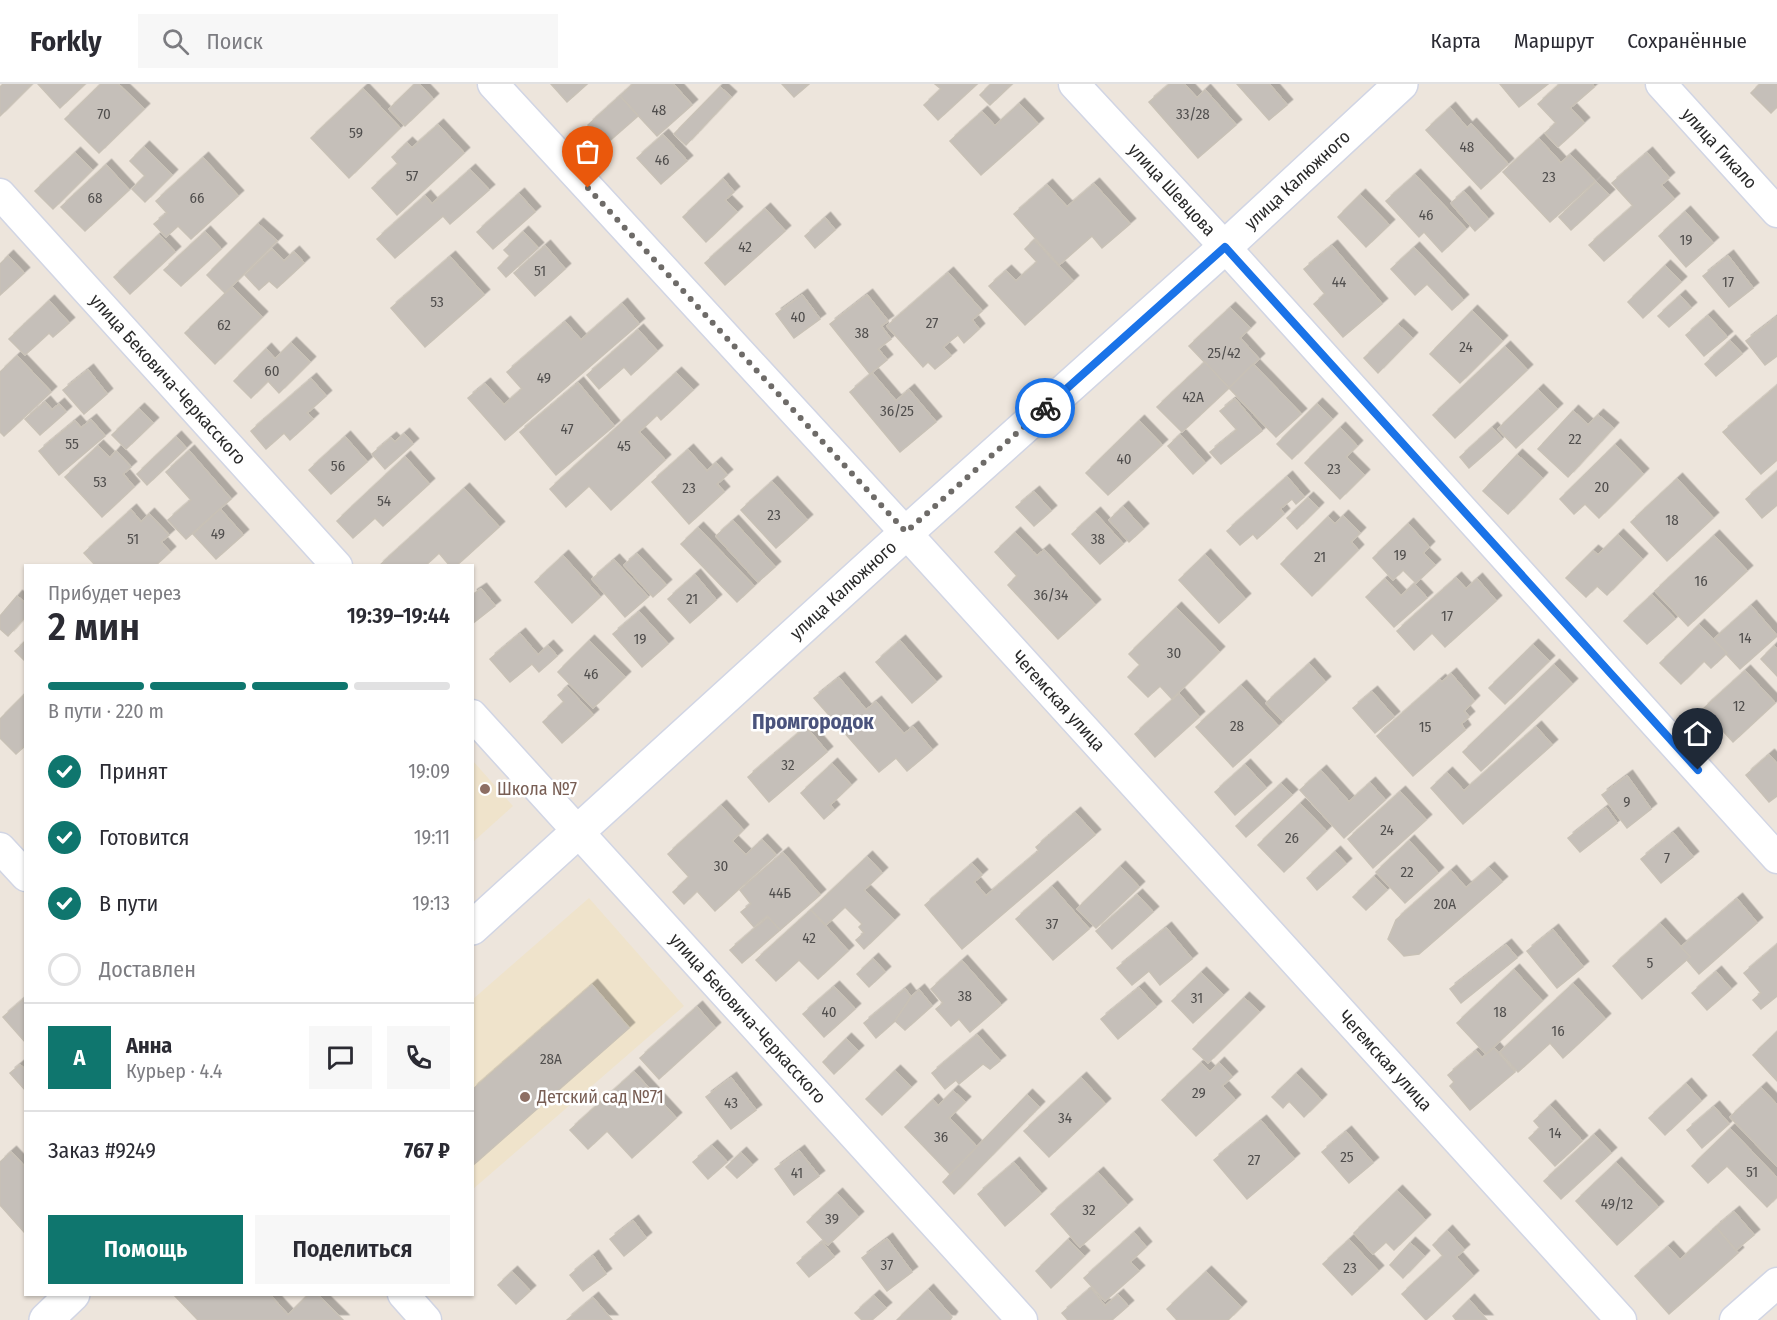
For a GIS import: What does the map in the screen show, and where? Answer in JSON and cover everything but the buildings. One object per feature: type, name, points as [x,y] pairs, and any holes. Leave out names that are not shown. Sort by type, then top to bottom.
[{"type":"street","name":"Чегемская улица","points":[[493,84],[906,532],[1621,1320]]},
{"type":"street","name":"улица Шевцова","points":[[1074,84],[1225,247],[1777,858]]},
{"type":"street","name":"улица Калюжного","points":[[474,926],[906,532],[1225,247],[1401,84]]},
{"type":"street","name":"улица Гикало","points":[[1661,84],[1777,212]]},
{"type":"street","name":"улица Бековича-Черкасского","points":[[0,194],[335,564]]},
{"type":"street","name":"улица Бековича-Черкасского","points":[[474,717],[1022,1320]]},
{"type":"street","points":[[0,848],[24,874]]},
{"type":"street","points":[[1736,1320],[1777,1282]]},
{"type":"street","points":[[46,1320],[71,1296]]},
{"type":"street","points":[[405,1296],[426,1320]]},
{"type":"shaded area","name":"Школа №7","points":[[474,762],[513,806],[474,841]]},
{"type":"shaded area","name":"Детский сад №71","points":[[589,898],[684,1006],[474,1188],[474,998]]},
{"type":"way so far","points":[[588,188],[906,532],[1045,408]]},
{"type":"place","name":"Школа №7","points":[[485,789]]},
{"type":"place","name":"Детский сад №71","points":[[525,1097]]},
{"type":"district","name":"Промгородок","points":[[813,722]]},
{"type":"route","points":[[1045,408],[1225,247],[1698,770]]}]
